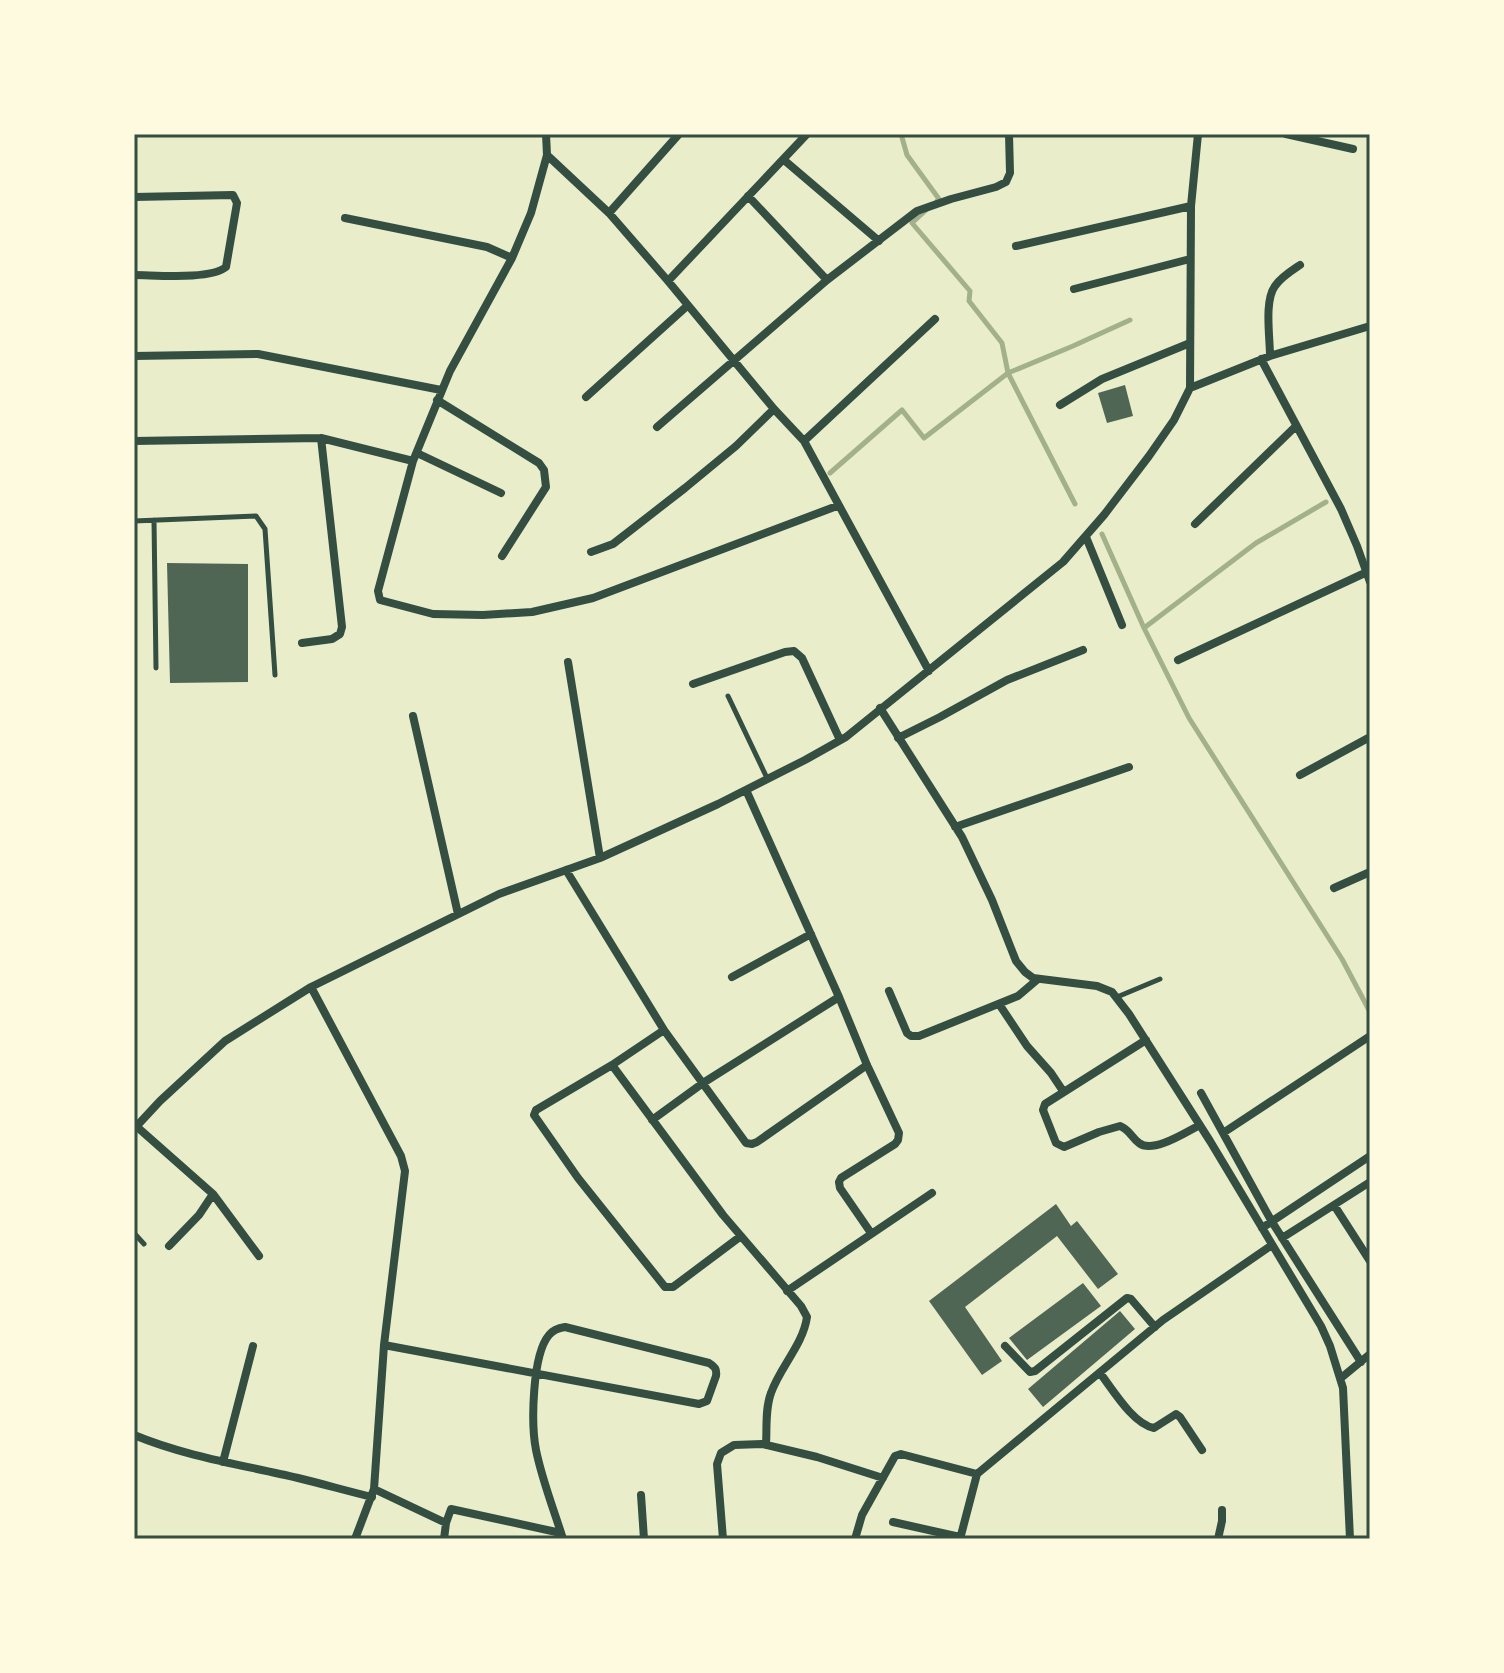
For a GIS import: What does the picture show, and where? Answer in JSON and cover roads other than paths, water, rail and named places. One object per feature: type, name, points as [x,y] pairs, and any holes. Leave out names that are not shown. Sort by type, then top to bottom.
[{"type":"street","points":[[546,134],[547,155],[531,213],[512,258],[441,390],[415,457],[378,591],[379,599],[433,614],[532,612],[593,598],[837,506]]},
{"type":"street","points":[[609,213],[679,134]]},
{"type":"street","points":[[668,281],[807,134]]},
{"type":"street","points":[[657,427],[827,280],[917,211],[1006,182],[1010,173],[1009,134]]},
{"type":"street","points":[[259,1256],[213,1194],[135,1128],[225,1041],[311,987],[499,894],[600,858],[746,790],[840,740],[1054,570],[1086,537],[1157,444],[1174,420],[1190,388],[1191,206],[1198,134]]},
{"type":"street","points":[[1286,134],[1353,149]]},
{"type":"street","points":[[547,155],[609,213],[804,441],[929,671]]},
{"type":"street","points":[[784,160],[879,241]]},
{"type":"street","points":[[134,197],[233,195],[237,203],[226,267],[222,271],[210,275],[134,275]]},
{"type":"street","points":[[748,196],[827,280]]},
{"type":"street","points":[[1016,246],[1191,206]]},
{"type":"street","points":[[345,218],[487,247],[512,258]]},
{"type":"street","points":[[1074,289],[1190,259]]},
{"type":"street","points":[[1300,265],[1285,275],[1272,292],[1266,358],[1296,426],[1341,509],[1370,582]]},
{"type":"street","points":[[586,397],[687,306]]},
{"type":"street","points":[[804,441],[935,319]]},
{"type":"street","points":[[1190,388],[1266,358],[1370,326]]},
{"type":"street","points":[[1060,405],[1102,379],[1190,343]]},
{"type":"street","points":[[134,356],[258,354],[441,390]]},
{"type":"street","points":[[437,400],[539,463],[544,470],[546,487],[502,556]]},
{"type":"street","points":[[591,552],[613,544],[685,488],[736,446],[774,409]]},
{"type":"street","points":[[1195,524],[1296,426]]},
{"type":"street","points":[[302,643],[332,639],[340,634],[342,627],[321,438]]},
{"type":"street","points":[[134,441],[321,438],[415,457],[501,493]]},
{"type":"street","points":[[1086,537],[1122,625]]},
{"type":"street","points":[[1178,660],[1367,572]]},
{"type":"street","points":[[898,738],[1007,680],[1083,650]]},
{"type":"street","points":[[693,684],[794,651],[802,658],[840,740]]},
{"type":"street","points":[[568,662],[600,858]]},
{"type":"street","points":[[880,708],[962,837],[983,878],[1016,961],[1029,976],[1101,986],[1116,997],[1200,1125],[1321,1326],[1341,1378],[1344,1398],[1350,1539]]},
{"type":"street","points":[[413,716],[458,914]]},
{"type":"street","points":[[1300,775],[1370,737]]},
{"type":"street","points":[[955,827],[1129,767]]},
{"type":"street","points":[[746,790],[867,1065],[898,1128],[899,1138],[895,1144],[839,1182],[871,1233]]},
{"type":"street","points":[[566,870],[664,1030],[746,1143],[757,1142],[867,1065]]},
{"type":"street","points":[[1334,888],[1370,872]]},
{"type":"street","points":[[732,977],[811,934]]},
{"type":"street","points":[[889,991],[907,1033],[919,1036],[1018,996],[1038,979]]},
{"type":"street","points":[[311,987],[401,1156],[405,1171],[384,1345],[373,1493],[355,1539]]},
{"type":"street","points":[[652,1120],[703,1083],[839,997]]},
{"type":"street","points":[[999,1004],[1063,1091]]},
{"type":"street","points":[[664,1030],[534,1112],[535,1118],[578,1178],[667,1288],[673,1287],[741,1236]]},
{"type":"street","points":[[1223,1133],[1370,1036]]},
{"type":"street","points":[[1146,1040],[1045,1104],[1043,1110],[1056,1143],[1064,1147],[1120,1126],[1130,1131],[1142,1145],[1158,1146],[1200,1125]]},
{"type":"street","points":[[612,1065],[741,1236],[805,1313],[807,1321],[796,1347],[771,1393],[766,1445]]},
{"type":"street","points":[[1201,1093],[1272,1222],[1361,1362]]},
{"type":"street","points":[[1262,1228],[1370,1156]]},
{"type":"street","points":[[1282,1238],[1370,1182]]},
{"type":"street","points":[[787,1291],[932,1193]]},
{"type":"street","points":[[169,1246],[199,1215],[213,1194]]},
{"type":"street","points":[[1334,1205],[1370,1261]]},
{"type":"street","points":[[893,1522],[960,1538],[977,1474],[1155,1327],[1272,1245]]},
{"type":"street","points":[[1005,1346],[1030,1372],[1035,1371],[1127,1298],[1155,1327]]},
{"type":"street","points":[[384,1345],[535,1373],[699,1404],[707,1401],[715,1368],[709,1363],[565,1327],[548,1336],[535,1373],[534,1429],[536,1448],[562,1536]]},
{"type":"street","points":[[223,1462],[253,1346]]},
{"type":"street","points":[[1341,1378],[1370,1354]]},
{"type":"street","points":[[1100,1373],[1130,1413],[1144,1425],[1154,1428],[1176,1414],[1202,1450]]},
{"type":"street","points":[[134,1435],[157,1445],[223,1462],[373,1493],[446,1523]]},
{"type":"street","points":[[723,1539],[717,1464],[721,1453],[734,1445],[766,1445],[883,1478]]},
{"type":"street","points":[[855,1539],[862,1515],[895,1456],[901,1454],[977,1474]]},
{"type":"street","points":[[641,1495],[644,1539]]},
{"type":"street","points":[[444,1539],[451,1509],[562,1536]]},
{"type":"street","points":[[1218,1539],[1222,1510]]},
{"type":"lane","points":[[134,521],[256,516],[261,521],[265,529],[275,675]]},
{"type":"lane","points":[[154,520],[156,668]]},
{"type":"lane","points":[[728,696],[768,779]]},
{"type":"lane","points":[[1116,997],[1160,979]]},
{"type":"lane","points":[[134,1233],[144,1244]]},
{"type":"waterway","points":[[901,134],[907,155],[939,199],[937,201]]},
{"type":"waterway","points":[[926,210],[912,223],[970,291],[969,301],[1002,343],[1008,373],[1075,504]]},
{"type":"waterway","points":[[830,473],[902,410],[924,438],[1008,373],[1130,320]]},
{"type":"waterway","points":[[1144,628],[1256,543],[1326,502]]},
{"type":"waterway","points":[[1102,534],[1189,718],[1342,959],[1370,1012]]}]
